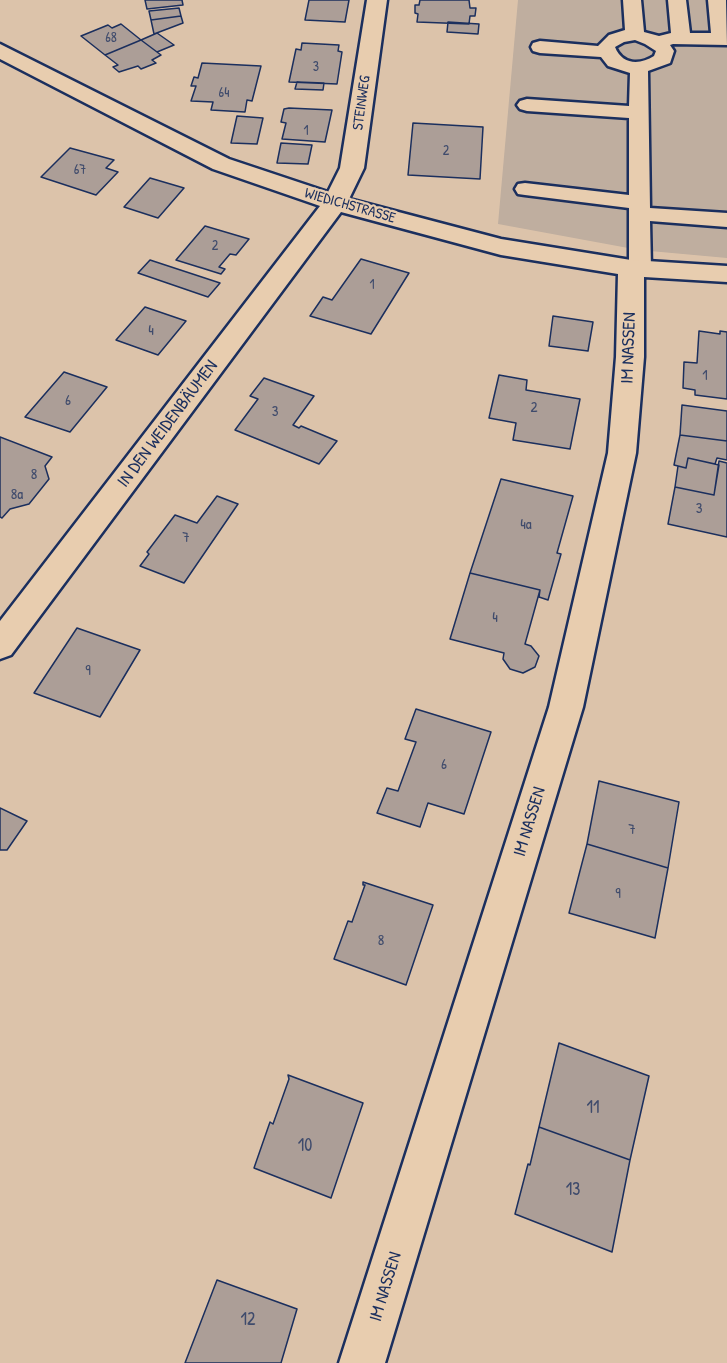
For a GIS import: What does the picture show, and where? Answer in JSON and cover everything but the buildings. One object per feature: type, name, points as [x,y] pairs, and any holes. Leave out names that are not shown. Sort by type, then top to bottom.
[{"type":"street","name":"STEINWEG","points":[[335,203],[352,168],[377,0]]},
{"type":"street","name":"WIEDICHSTRASSE","points":[[0,50],[221,164],[335,203],[501,247],[635,269],[727,274]]},
{"type":"street","name":"IN DEN WEIDENBÄUMEN","points":[[0,645],[335,203]]},
{"type":"street","name":"IM NASSEN","points":[[362,1363],[566,707],[622,453],[635,269]]},
{"type":"lane","points":[[632,0],[635,35]]},
{"type":"lane","points":[[677,0],[681,39]]},
{"type":"lane","points":[[659,44],[670,38],[724,39],[717,0]]},
{"type":"lane","points":[[635,35],[649,38],[659,44],[664,51],[663,59],[655,65],[639,68],[615,62],[606,47],[611,40],[621,36],[635,35]]},
{"type":"lane","points":[[540,47],[607,52]]},
{"type":"lane","points":[[635,269],[641,208],[639,68]]},
{"type":"lane","points":[[527,105],[639,113]]},
{"type":"lane","points":[[525,189],[727,220]]},
{"type":"shaded area","points":[[518,0],[727,0],[727,258],[639,250],[498,224]]}]
